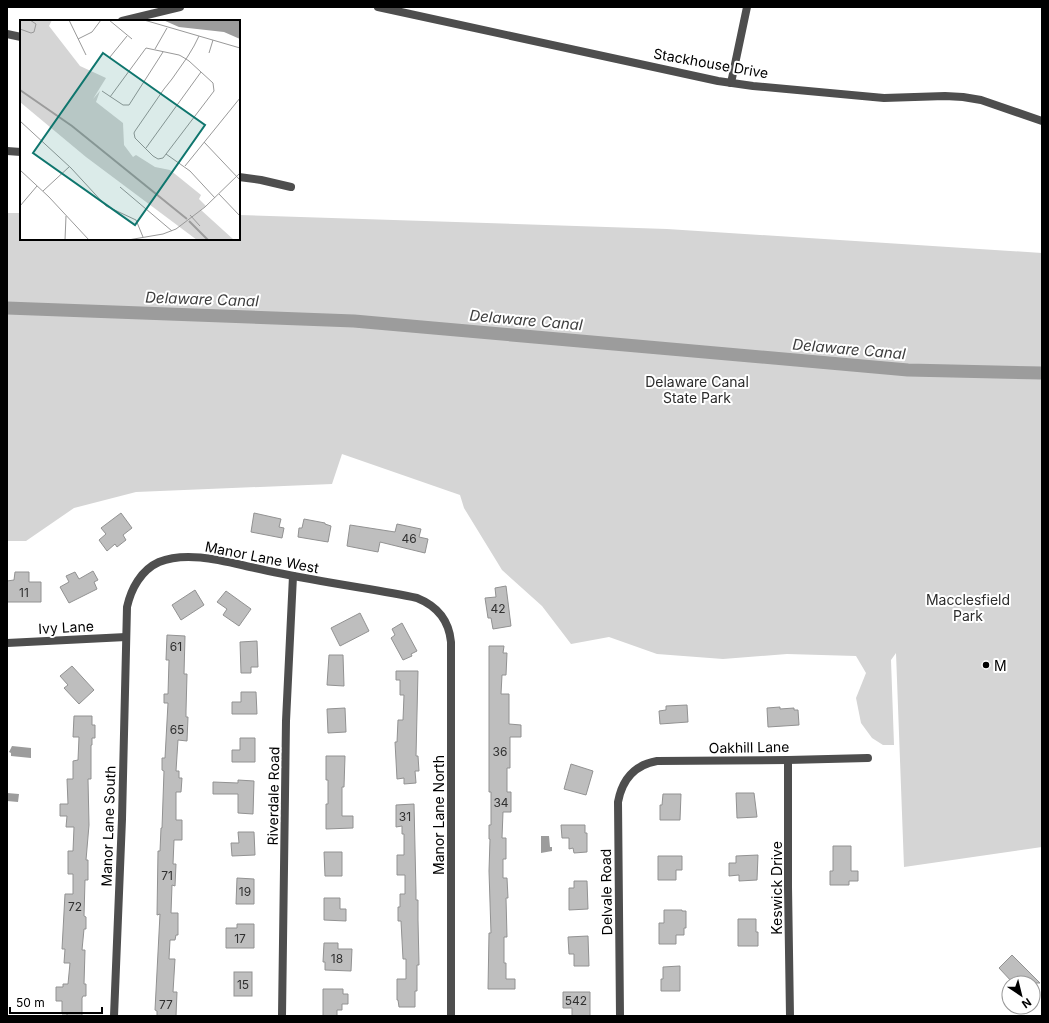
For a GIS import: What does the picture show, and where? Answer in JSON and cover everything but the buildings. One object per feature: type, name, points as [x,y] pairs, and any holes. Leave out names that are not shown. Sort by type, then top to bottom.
[{"type":"street","points":[[126,20],[180,7]]},
{"type":"street","name":"Stackhouse Drive","points":[[378,7],[731,83],[884,98],[945,96],[964,97],[981,100],[1042,121]]},
{"type":"street","points":[[731,83],[747,7]]},
{"type":"street","points":[[7,34],[20,37]]},
{"type":"street","points":[[7,151],[20,152]]},
{"type":"street","points":[[240,177],[261,180],[290,187]]},
{"type":"street","name":"Manor Lane West","points":[[126,637],[127,607],[132,590],[142,576],[161,562],[176,558],[208,558],[293,576],[417,598],[432,606],[442,615]]},
{"type":"street","name":"Riverdale Road","points":[[282,1016],[286,722],[293,576]]},
{"type":"street","name":"Manor Lane North","points":[[442,615],[448,629],[451,642],[452,1016]]},
{"type":"street","name":"Ivy Lane","points":[[7,643],[126,637]]},
{"type":"street","name":"Manor Lane South","points":[[114,1016],[122,819],[126,637]]},
{"type":"street","name":"Oakhill Lane","points":[[632,772],[642,765],[657,761],[868,758]]},
{"type":"street","name":"Keswick Drive","points":[[788,760],[790,1016]]},
{"type":"street","name":"Delvale Road","points":[[620,1016],[618,802],[619,792],[624,782],[632,772]]},
{"type":"green space","name":"Delaware Canal State Park","points":[[7,213],[20,213],[20,240],[240,240],[240,215],[667,229],[1042,253],[1042,847],[904,867],[896,653],[891,660],[894,745],[883,745],[872,738],[861,723],[856,698],[866,673],[856,656],[787,654],[723,659],[657,654],[609,637],[571,644],[542,606],[502,570],[464,508],[460,495],[342,454],[332,484],[136,492],[74,508],[26,541],[7,541]]},
{"type":"shaded area","points":[[12,746],[31,748],[31,758],[11,756],[11,753],[9,752]]},
{"type":"shaded area","points":[[7,793],[19,794],[18,802],[7,801]]},
{"type":"shaded area","points":[[541,836],[549,836],[552,851],[541,853]]},
{"type":"waterway","name":"Delaware Canal","points":[[7,308],[354,321],[908,370],[1042,373]]},
{"type":"place","name":"M","points":[[986,665]]},
{"type":"park label","name":"Macclesfield Park","points":[[968,608]]}]
